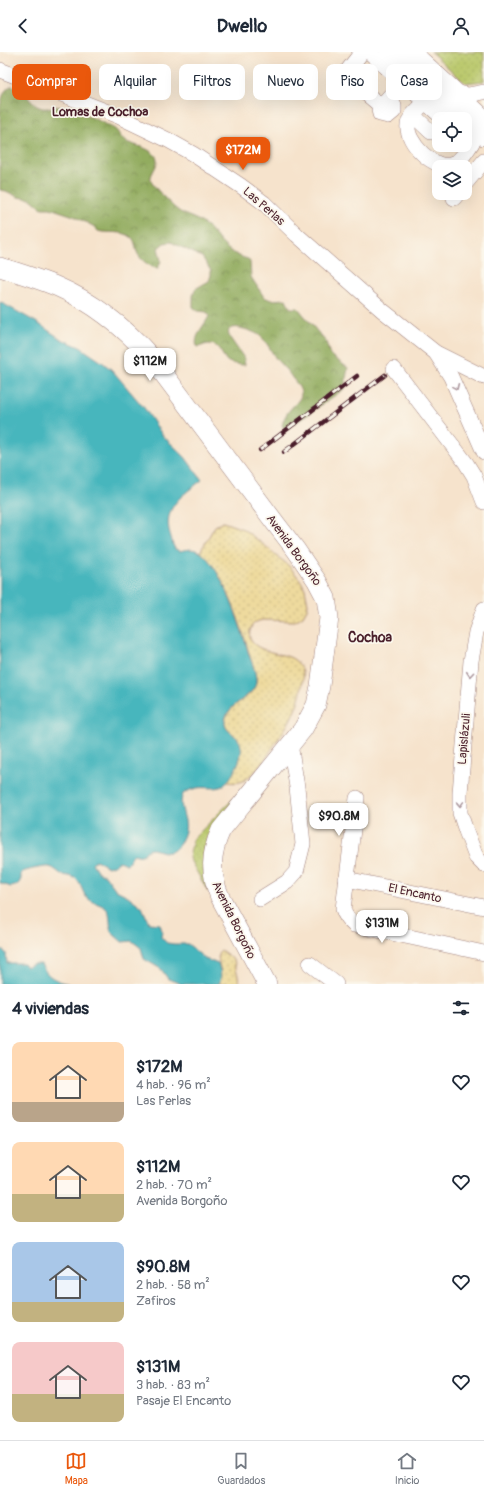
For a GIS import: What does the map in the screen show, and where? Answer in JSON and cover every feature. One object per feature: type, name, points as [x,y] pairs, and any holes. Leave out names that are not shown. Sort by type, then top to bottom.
[{"type":"main road","points":[[389,52],[457,112]]},
{"type":"main road","points":[[411,52],[484,119]]},
{"type":"main road","name":"Avenida Borgoño","points":[[0,267],[46,282],[85,301],[114,321],[140,344],[296,550],[318,581],[326,598],[329,618],[316,705],[303,729],[221,830],[216,842],[213,858],[213,877],[220,897],[267,984]]},
{"type":"street","points":[[362,52],[340,79],[386,104],[389,100]]},
{"type":"street","points":[[369,52],[386,67]]},
{"type":"street","name":"Las Perlas","points":[[0,70],[143,127],[187,150],[218,169],[264,203],[297,235],[382,310],[436,353]]},
{"type":"street","points":[[454,92],[468,95],[484,92]]},
{"type":"street","points":[[423,100],[436,112]]},
{"type":"street","points":[[425,102],[408,124],[410,138],[433,162],[444,166],[454,164],[462,157],[474,139]]},
{"type":"street","points":[[413,116],[431,132]]},
{"type":"street","points":[[472,176],[483,163],[474,139]]},
{"type":"street","points":[[436,353],[484,376]]},
{"type":"street","points":[[436,353],[451,377],[484,452]]},
{"type":"street","points":[[394,369],[466,463],[474,476],[484,502]]},
{"type":"street","name":"Lapislázuli","points":[[484,609],[476,632],[471,661],[460,793],[460,813],[478,844],[476,857],[484,865]]},
{"type":"street","points":[[260,899],[287,882],[296,872],[302,844],[297,787],[290,744]]},
{"type":"street","points":[[358,798],[343,908],[349,921],[354,925],[484,953]]},
{"type":"street","name":"El Encanto","points":[[346,879],[484,907]]},
{"type":"street","points":[[310,964],[336,984]]},
{"type":"green space","points":[[431,52],[484,52],[484,81],[465,83]]},
{"type":"green space","points":[[12,86],[12,100],[31,100],[37,106],[42,108],[63,108],[91,117],[115,129],[125,141],[153,153],[157,161],[151,176],[154,186],[175,208],[202,222],[228,249],[239,256],[248,259],[250,262],[251,277],[264,297],[271,300],[286,299],[290,308],[298,308],[326,342],[330,355],[348,368],[344,389],[303,418],[285,428],[282,426],[283,420],[300,398],[301,391],[277,360],[262,337],[256,333],[239,328],[230,329],[228,332],[230,338],[244,358],[245,365],[233,364],[227,361],[218,348],[213,344],[197,347],[196,343],[198,335],[209,316],[207,312],[198,311],[193,307],[193,296],[195,289],[209,281],[211,275],[211,271],[202,257],[171,242],[164,243],[158,248],[161,261],[158,268],[146,263],[140,258],[134,240],[127,235],[98,231],[93,226],[74,216],[50,208],[42,208],[31,199],[18,197],[6,191],[0,190],[0,107],[2,98],[8,88]]},
{"type":"green space","points":[[238,794],[220,818],[208,838],[204,861],[208,892],[189,858],[193,839]]},
{"type":"sand","points":[[223,522],[243,529],[289,566],[301,581],[305,589],[308,604],[303,616],[295,621],[263,620],[256,622],[251,628],[251,641],[256,646],[294,659],[301,667],[303,678],[298,702],[283,733],[264,761],[250,777],[241,782],[227,782],[240,758],[239,747],[236,739],[226,728],[225,720],[231,709],[246,697],[254,688],[256,680],[237,615],[231,600],[217,572],[200,552],[215,526]]},
{"type":"sand","points":[[221,950],[234,960],[240,984],[219,984],[220,972],[218,953]]},
{"type":"water","points":[[0,302],[36,322],[61,339],[80,347],[112,370],[145,409],[163,436],[185,457],[202,480],[176,502],[169,516],[168,525],[175,549],[180,551],[192,549],[200,552],[208,559],[216,570],[230,599],[254,668],[256,678],[255,687],[247,696],[231,709],[225,720],[225,726],[227,729],[238,739],[241,755],[234,772],[225,784],[218,788],[197,788],[183,794],[181,803],[186,826],[179,845],[173,851],[165,852],[150,849],[141,855],[134,854],[131,857],[130,862],[126,864],[119,861],[108,867],[96,860],[92,863],[98,872],[105,875],[116,890],[128,896],[142,907],[149,923],[160,924],[162,931],[161,937],[167,943],[188,944],[205,959],[218,964],[221,974],[219,984],[181,984],[168,979],[161,969],[144,959],[141,948],[132,941],[122,942],[111,932],[108,911],[105,907],[87,898],[77,880],[71,876],[61,874],[50,867],[44,867],[21,873],[21,879],[18,885],[11,887],[0,883]]},
{"type":"water","points":[[0,948],[6,953],[7,963],[23,963],[26,967],[33,964],[41,964],[52,978],[69,984],[0,984]]},
{"type":"railway","points":[[284,452],[385,375]]},
{"type":"railway","points":[[260,450],[357,376]]},
{"type":"district","name":"Lomas de Cochoa","points":[[100,111]]},
{"type":"district","name":"Cochoa","points":[[370,637]]}]
